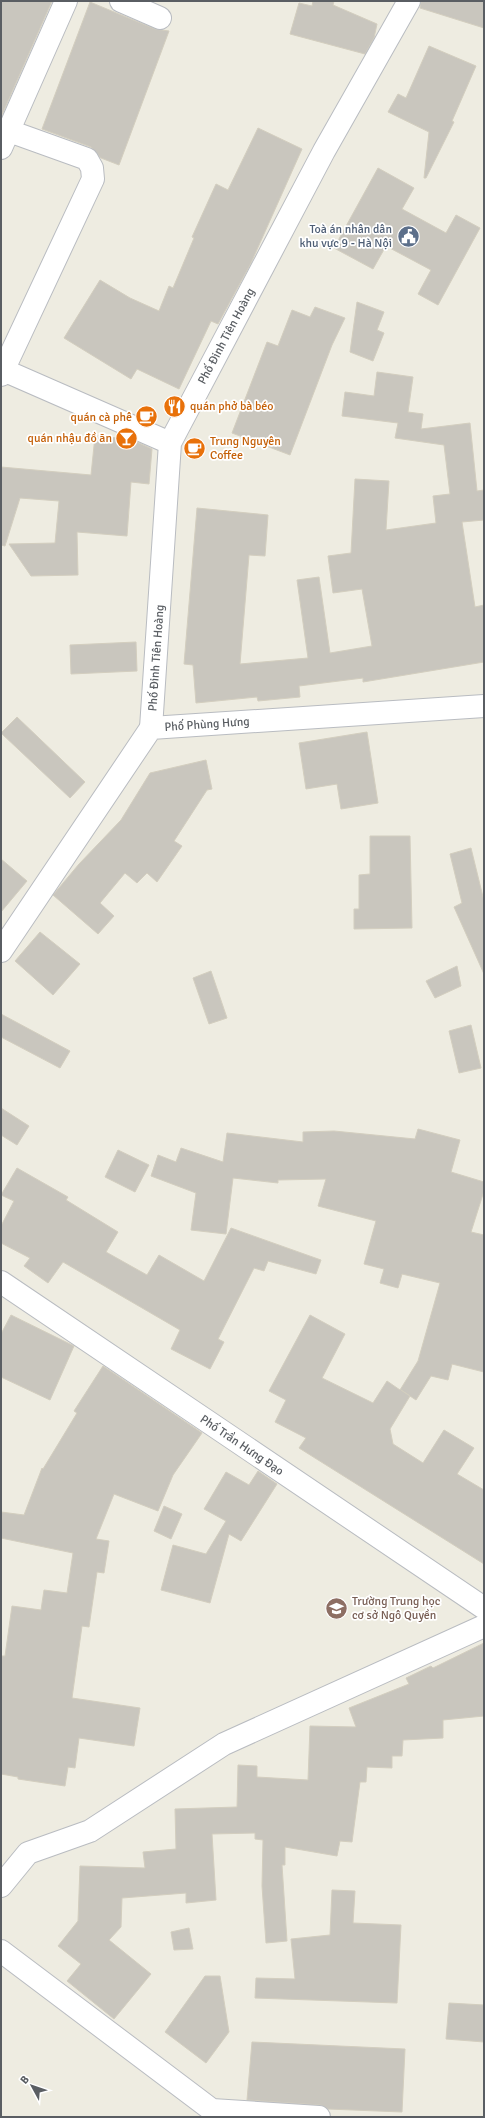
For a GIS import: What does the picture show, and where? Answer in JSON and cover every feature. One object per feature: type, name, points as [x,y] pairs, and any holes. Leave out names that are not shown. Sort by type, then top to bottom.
[{"type":"street","points":[[66,1],[5,140],[87,159],[92,168],[93,179],[2,371],[170,443]]},
{"type":"street","points":[[121,1],[160,18]]},
{"type":"street","name":"Phố Đinh Tiên Hoàng","points":[[151,728],[170,443],[324,151],[409,1]]},
{"type":"street","name":"Phố Phùng Hưng","points":[[1,951],[151,728],[484,706]]},
{"type":"street","name":"Phố Trần Hưng Đạo","points":[[1,1282],[484,1608]]},
{"type":"street","points":[[1,1886],[28,1853],[90,1831],[224,1744],[484,1626]]},
{"type":"street","points":[[1,1951],[212,2110],[319,2117]]},
{"type":"building","points":[[1,1],[52,1],[1,117]]},
{"type":"building","points":[[313,1],[334,1],[333,5],[377,24],[374,38],[365,54],[290,34],[299,3],[312,6]]},
{"type":"building","points":[[421,1],[484,1],[484,28],[420,8]]},
{"type":"building","points":[[90,2],[155,29],[169,31],[119,165],[101,158],[91,147],[42,129]]},
{"type":"building","points":[[429,46],[476,66],[452,121],[454,122],[426,178],[424,178],[429,132],[388,112],[398,94],[406,98]]},
{"type":"building","points":[[258,128],[302,149],[251,263],[218,324],[211,321],[179,389],[137,369],[131,379],[64,338],[100,280],[130,298],[159,311],[169,286],[173,288],[194,238],[192,237],[216,184],[228,190]]},
{"type":"building","name":"Toà án nhân dân khu vực 9 - Hà Nội","points":[[378,168],[414,188],[402,209],[446,233],[456,215],[480,228],[438,305],[418,294],[431,270],[386,246],[373,269],[334,248]]},
{"type":"building","points":[[357,302],[384,312],[377,330],[384,333],[373,361],[350,352]]},
{"type":"building","points":[[315,307],[345,318],[332,345],[290,455],[232,433],[267,342],[278,346],[292,310],[310,317]]},
{"type":"building","points":[[377,372],[413,377],[408,412],[423,414],[421,429],[470,423],[477,491],[484,490],[484,520],[462,522],[475,607],[484,605],[484,662],[363,682],[363,678],[299,686],[300,697],[258,701],[257,697],[196,703],[193,665],[184,664],[197,508],[268,515],[265,556],[249,555],[240,664],[308,658],[297,580],[319,577],[330,653],[372,646],[362,589],[333,593],[328,556],[351,553],[355,479],[389,481],[386,530],[436,523],[433,496],[450,494],[444,445],[395,438],[398,423],[342,416],[345,392],[374,396]]},
{"type":"building","points":[[95,436],[130,439],[152,449],[149,484],[131,482],[127,536],[77,532],[78,575],[31,576],[9,544],[55,543],[59,501],[20,498],[5,546],[1,545],[1,467],[91,475]]},
{"type":"building","points":[[136,642],[137,671],[71,674],[70,645]]},
{"type":"building","points":[[17,717],[85,782],[70,798],[1,733]]},
{"type":"building","points":[[367,732],[378,803],[341,809],[337,784],[306,789],[299,743]]},
{"type":"building","points":[[206,760],[212,789],[207,790],[174,841],[182,846],[157,882],[147,873],[137,883],[125,873],[100,903],[114,916],[98,934],[53,895],[79,864],[121,820],[150,773]]},
{"type":"building","points":[[370,836],[410,836],[412,928],[354,929],[354,909],[359,909],[359,875],[370,874]]},
{"type":"building","points":[[471,848],[484,901],[484,974],[454,907],[462,903],[450,854]]},
{"type":"building","points":[[1,859],[27,881],[1,912]]},
{"type":"building","points":[[40,932],[80,964],[53,995],[15,961]]},
{"type":"building","points":[[457,966],[461,986],[435,998],[426,981]]},
{"type":"building","points":[[211,971],[227,1018],[209,1024],[193,978]]},
{"type":"building","points":[[1,1014],[70,1051],[60,1068],[1,1037]]},
{"type":"building","points":[[471,1025],[481,1068],[459,1073],[449,1031]]},
{"type":"building","points":[[1,1108],[29,1126],[17,1145],[1,1135]]},
{"type":"building","points":[[418,1129],[460,1140],[451,1172],[484,1182],[484,1191],[471,1232],[484,1235],[484,1372],[452,1364],[448,1380],[431,1376],[416,1400],[410,1396],[390,1429],[393,1444],[423,1463],[444,1430],[474,1448],[457,1474],[484,1490],[484,1564],[299,1448],[306,1438],[275,1422],[286,1400],[269,1391],[310,1315],[345,1334],[322,1378],[373,1403],[387,1381],[400,1390],[418,1361],[440,1283],[402,1274],[398,1288],[380,1283],[384,1269],[364,1264],[376,1221],[318,1206],[326,1179],[278,1180],[278,1183],[233,1178],[226,1234],[191,1230],[196,1193],[151,1176],[158,1155],[176,1162],[181,1148],[223,1162],[227,1133],[303,1142],[303,1132],[334,1131],[415,1139]]},
{"type":"building","points":[[118,1150],[149,1165],[135,1192],[105,1177]]},
{"type":"building","points":[[17,1168],[68,1197],[66,1200],[118,1232],[106,1252],[147,1275],[159,1255],[204,1281],[231,1228],[321,1260],[316,1274],[268,1261],[264,1271],[254,1268],[218,1339],[224,1342],[210,1369],[171,1349],[180,1330],[63,1262],[48,1283],[24,1266],[30,1258],[1,1243],[1,1226],[14,1201],[1,1195]]},
{"type":"building","points":[[11,1315],[74,1346],[50,1400],[1,1377],[1,1334]]},
{"type":"building","points":[[103,1366],[202,1433],[173,1475],[158,1511],[114,1494],[96,1539],[109,1541],[104,1573],[97,1572],[89,1627],[82,1626],[72,1698],[140,1708],[134,1746],[79,1738],[75,1768],[68,1767],[65,1786],[18,1779],[18,1777],[1,1774],[1,1656],[5,1656],[12,1606],[41,1610],[44,1590],[67,1593],[73,1553],[1,1538],[1,1512],[24,1515],[42,1468],[43,1469],[77,1413],[74,1411]]},
{"type":"building","points":[[258,1471],[277,1484],[241,1541],[229,1534],[210,1603],[161,1590],[173,1545],[206,1554],[226,1521],[204,1509],[226,1472],[249,1485]]},
{"type":"building","points":[[164,1506],[182,1514],[171,1539],[154,1531]]},
{"type":"building","points":[[484,1643],[484,1716],[443,1720],[443,1738],[403,1740],[402,1756],[392,1756],[392,1768],[367,1767],[366,1782],[360,1782],[352,1842],[340,1841],[337,1856],[285,1847],[285,1865],[282,1865],[287,1941],[266,1943],[262,1886],[263,1840],[255,1839],[255,1833],[212,1834],[216,1900],[186,1903],[186,1893],[122,1898],[121,1927],[109,1940],[151,1974],[114,2019],[67,1981],[81,1964],[58,1946],[78,1921],[80,1866],[145,1868],[143,1852],[176,1849],[175,1809],[237,1807],[238,1765],[257,1766],[257,1777],[308,1780],[310,1726],[356,1727],[349,1708],[409,1684],[406,1678],[431,1666],[433,1668]]},
{"type":"building","points":[[332,1890],[355,1891],[353,1923],[401,1925],[397,2003],[255,1998],[256,1978],[295,1979],[291,1939],[330,1935]]},
{"type":"building","points":[[189,1928],[193,1949],[174,1950],[171,1932]]},
{"type":"building","points":[[205,1976],[220,1976],[229,2032],[206,2063],[165,2032]]},
{"type":"building","points":[[449,2003],[484,2005],[484,2042],[446,2039]]},
{"type":"building","points":[[252,2042],[405,2049],[402,2112],[328,2109],[320,2105],[247,2100]]},
{"type":"place","name":"Toà án nhân dân khu vực 9 - Hà Nội","points":[[408,236]]},
{"type":"place","name":"quán phở bà béo","points":[[175,406]]},
{"type":"place","name":"quán cà phê","points":[[147,417]]},
{"type":"place","name":"quán nhậu đồ ăn","points":[[127,438]]},
{"type":"place","name":"Trung Nguyên Coffee","points":[[195,448]]},
{"type":"place","name":"Trường Trung học cơ sở Ngô Quyền","points":[[337,1608]]}]
